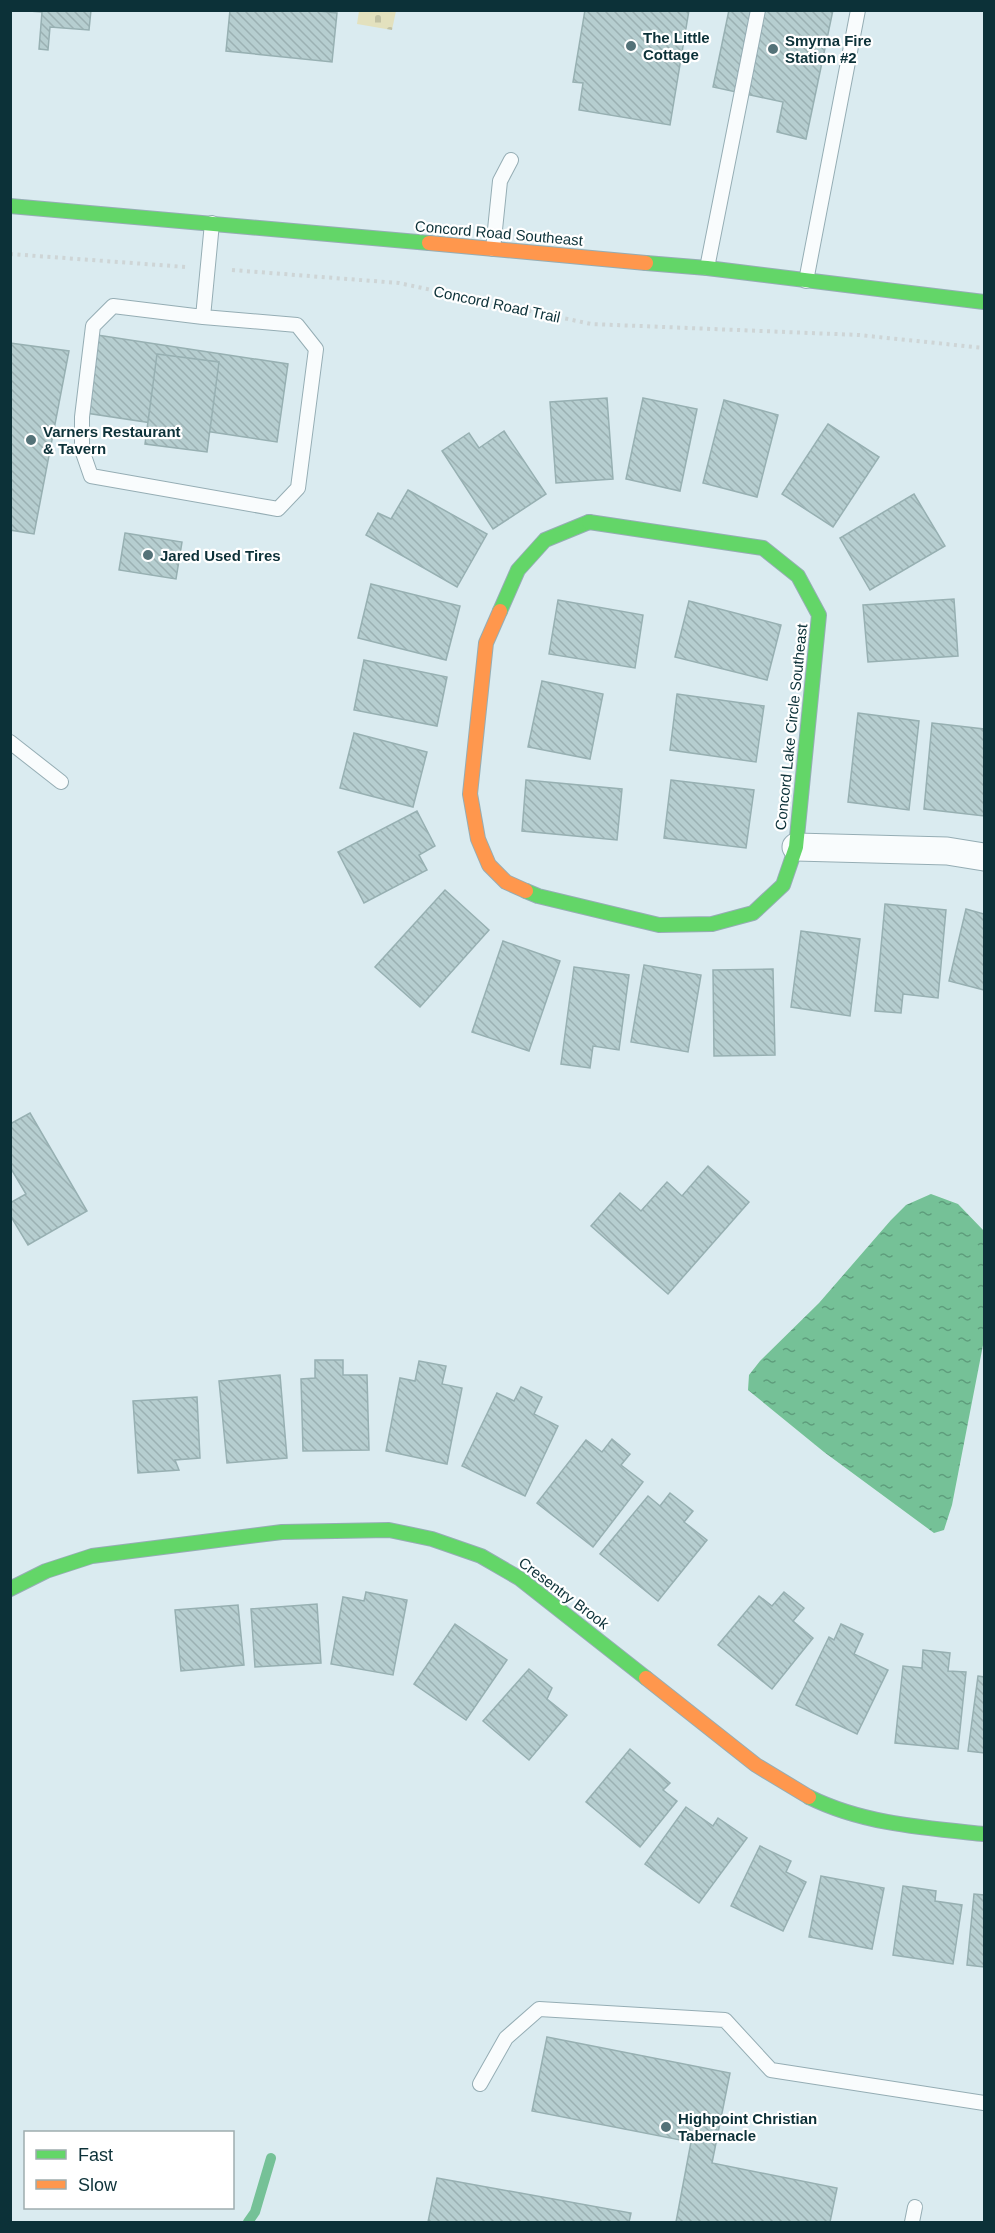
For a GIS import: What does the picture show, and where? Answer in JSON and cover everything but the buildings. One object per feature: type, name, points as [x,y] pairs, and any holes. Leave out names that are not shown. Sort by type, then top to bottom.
[{"type":"street","name":"Concord Road Southeast","points":[[10,206],[707,268],[984,302]]},
{"type":"street","name":"Concord Lake Circle Southeast","points":[[589,522],[763,548],[798,576],[819,615],[796,847],[783,885],[753,913],[712,924],[659,926],[538,896],[506,882],[489,865],[478,839],[470,794],[486,643],[518,570],[545,540],[589,522]]},
{"type":"street","points":[[796,847],[947,852],[984,856]]},
{"type":"street","name":"Cresentry Brook","points":[[10,1589],[46,1571],[93,1556],[271,1534],[323,1530],[389,1530],[432,1539],[481,1556],[519,1578],[756,1764],[801,1793],[843,1811],[878,1820],[926,1829],[984,1834]]},
{"type":"lane","points":[[707,268],[758,10]]},
{"type":"lane","points":[[806,281],[858,10]]},
{"type":"lane","points":[[493,249],[500,181],[512,160]]},
{"type":"lane","points":[[203,317],[212,223]]},
{"type":"lane","points":[[113,306],[203,317],[297,325],[316,349],[298,488],[278,508],[91,476],[82,450],[82,417],[93,326],[113,306]]},
{"type":"lane","points":[[10,742],[61,782]]},
{"type":"lane","points":[[480,2084],[506,2038],[539,2009],[725,2020],[771,2070],[984,2103]]},
{"type":"lane","points":[[912,2223],[915,2207]]},
{"type":"path","name":"Concord Road Trail","points":[[10,254],[399,283],[591,324],[859,335],[984,348]]},
{"type":"green space","points":[[359,11],[396,11],[392,30],[357,24]]},
{"type":"water","points":[[931,1194],[958,1204],[984,1231],[984,1340],[952,1505],[944,1530],[934,1533],[824,1452],[748,1390],[749,1375],[760,1361],[819,1303],[891,1220],[906,1205]]},
{"type":"waterway","points":[[248,2222],[255,2212],[271,2158]]},
{"type":"traffic: fast","points":[[10,206],[429,243]]},
{"type":"traffic: fast","points":[[646,263],[707,268],[984,302]]},
{"type":"traffic: fast","points":[[526,891],[538,896],[659,925],[712,924],[753,913],[783,885],[796,847],[819,615],[798,576],[763,548],[589,522]]},
{"type":"traffic: fast","points":[[500,611],[518,570],[545,540],[589,522]]},
{"type":"traffic: fast","points":[[10,1589],[46,1571],[92,1556],[282,1532],[389,1530],[432,1539],[481,1556],[519,1578],[646,1678]]},
{"type":"traffic: fast","points":[[809,1797],[873,1819],[917,1827],[984,1834]]},
{"type":"traffic: slow","points":[[429,243],[646,263]]},
{"type":"traffic: slow","points":[[500,611],[486,643],[470,794],[478,839],[489,865],[506,882],[526,891]]},
{"type":"traffic: slow","points":[[646,1678],[756,1765],[809,1797]]},
{"type":"place","name":"The Little Cottage","points":[[631,46]]},
{"type":"place","name":"Smyrna Fire Station #2","points":[[773,49]]},
{"type":"place","name":"Varners Restaurant & Tavern","points":[[31,440]]},
{"type":"place","name":"Jared Used Tires","points":[[148,555]]},
{"type":"place","name":"Highpoint Christian Tabernacle","points":[[666,2127]]}]
